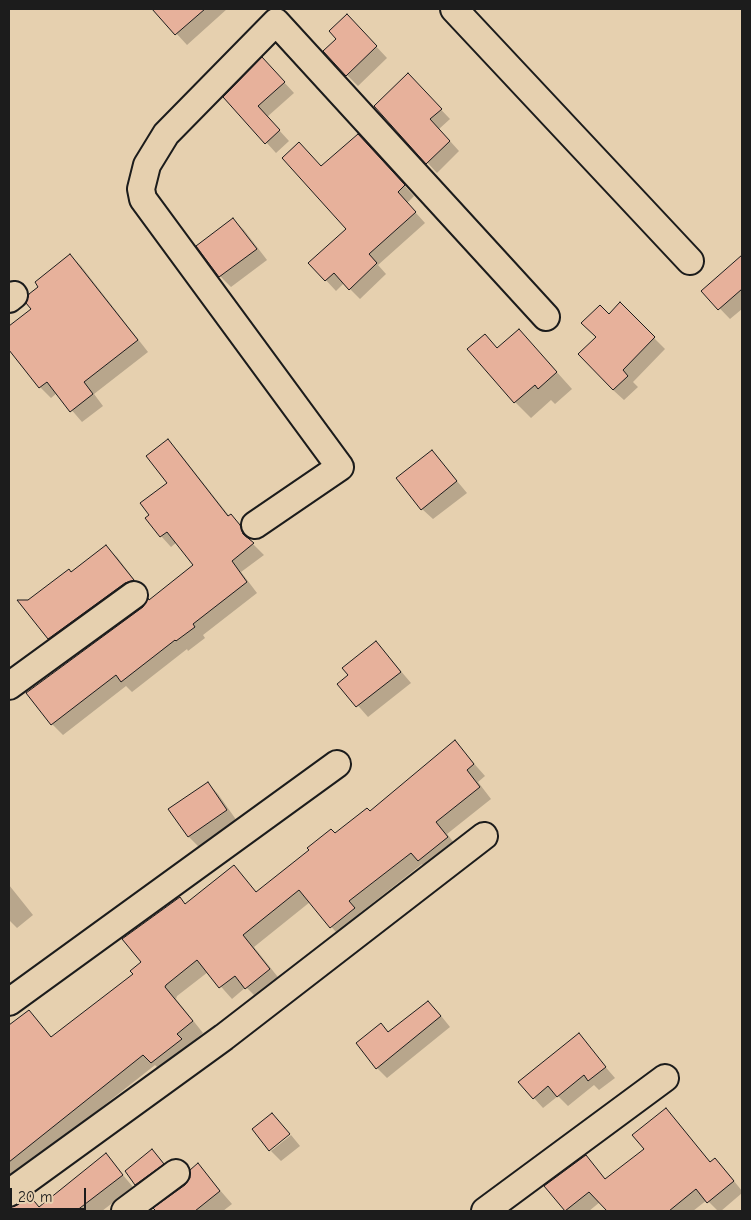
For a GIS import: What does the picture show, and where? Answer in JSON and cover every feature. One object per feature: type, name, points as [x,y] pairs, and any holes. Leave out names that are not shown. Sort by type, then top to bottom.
[{"type":"street","points":[[454,9],[690,261]]},
{"type":"street","points":[[254,525],[340,467],[143,199],[141,189],[147,165],[166,134],[277,13],[546,317]]},
{"type":"street","points":[[9,686],[134,595]]},
{"type":"street","points":[[9,1002],[338,764]]},
{"type":"street","points":[[9,1193],[224,1037],[484,836]]},
{"type":"street","points":[[485,1211],[665,1078]]},
{"type":"street","points":[[125,1211],[176,1173]]},
{"type":"building","points":[[152,9],[205,9],[175,35]]},
{"type":"building","points":[[347,14],[377,46],[346,76],[323,51],[336,39],[329,31]]},
{"type":"building","points":[[262,57],[285,82],[258,106],[280,130],[265,144],[223,97]]},
{"type":"building","points":[[408,73],[442,109],[430,119],[450,141],[426,164],[374,106]]},
{"type":"building","points":[[358,134],[405,185],[398,192],[416,212],[369,254],[377,263],[349,290],[334,273],[325,281],[308,263],[346,229],[282,158],[299,142],[321,166]]},
{"type":"building","points":[[233,218],[257,249],[219,277],[196,246]]},
{"type":"building","points":[[70,254],[138,340],[84,382],[93,394],[70,412],[47,382],[39,388],[9,350],[9,326],[31,309],[26,303],[29,294],[38,287],[35,282]]},
{"type":"building","points":[[742,255],[742,289],[718,310],[701,291]]},
{"type":"building","points":[[620,302],[655,337],[623,370],[628,376],[613,390],[578,354],[596,337],[581,323],[600,305],[609,314]]},
{"type":"building","points":[[519,329],[557,372],[538,389],[535,385],[514,403],[467,349],[485,334],[497,348]]},
{"type":"building","points":[[168,439],[228,516],[231,514],[240,525],[243,534],[254,543],[232,561],[247,582],[193,624],[195,627],[121,682],[116,675],[51,725],[26,693],[143,607],[148,598],[149,600],[193,565],[167,532],[160,537],[145,518],[149,515],[140,503],[167,483],[146,456]]},
{"type":"building","points":[[432,450],[457,481],[421,510],[396,478]]},
{"type":"building","points":[[106,545],[134,580],[125,583],[48,639],[17,600],[28,600],[69,569],[71,572]]},
{"type":"building","points":[[376,641],[401,672],[356,707],[337,684],[348,675],[342,668]]},
{"type":"building","points":[[455,740],[474,764],[467,770],[480,787],[436,822],[448,837],[418,861],[411,853],[349,901],[355,908],[330,928],[299,890],[243,935],[270,969],[245,989],[235,976],[219,988],[197,960],[165,987],[193,1021],[177,1034],[182,1039],[151,1063],[143,1055],[9,1162],[9,1025],[29,1010],[51,1037],[133,974],[130,971],[141,962],[122,939],[180,897],[185,904],[234,865],[256,892],[309,850],[307,848],[331,829],[335,833],[367,808],[370,811]]},
{"type":"building","points":[[208,782],[227,810],[188,837],[168,809]]},
{"type":"building","points":[[428,1001],[441,1016],[376,1069],[356,1043],[381,1023],[388,1032]]},
{"type":"building","points":[[579,1033],[606,1067],[588,1081],[584,1075],[557,1097],[548,1086],[533,1099],[518,1082]]},
{"type":"building","points":[[666,1108],[710,1162],[715,1158],[734,1181],[707,1203],[696,1189],[669,1211],[607,1211],[589,1192],[565,1211],[544,1186],[586,1155],[605,1179],[644,1149],[632,1135]]},
{"type":"building","points":[[272,1113],[290,1134],[269,1151],[252,1129]]},
{"type":"building","points":[[152,1149],[164,1164],[135,1185],[125,1171]]},
{"type":"building","points":[[106,1153],[123,1175],[76,1211],[9,1211],[9,1208],[30,1196],[39,1207]]},
{"type":"building","points":[[198,1163],[220,1191],[195,1211],[156,1211],[153,1208],[185,1185],[190,1178],[190,1170]]}]
